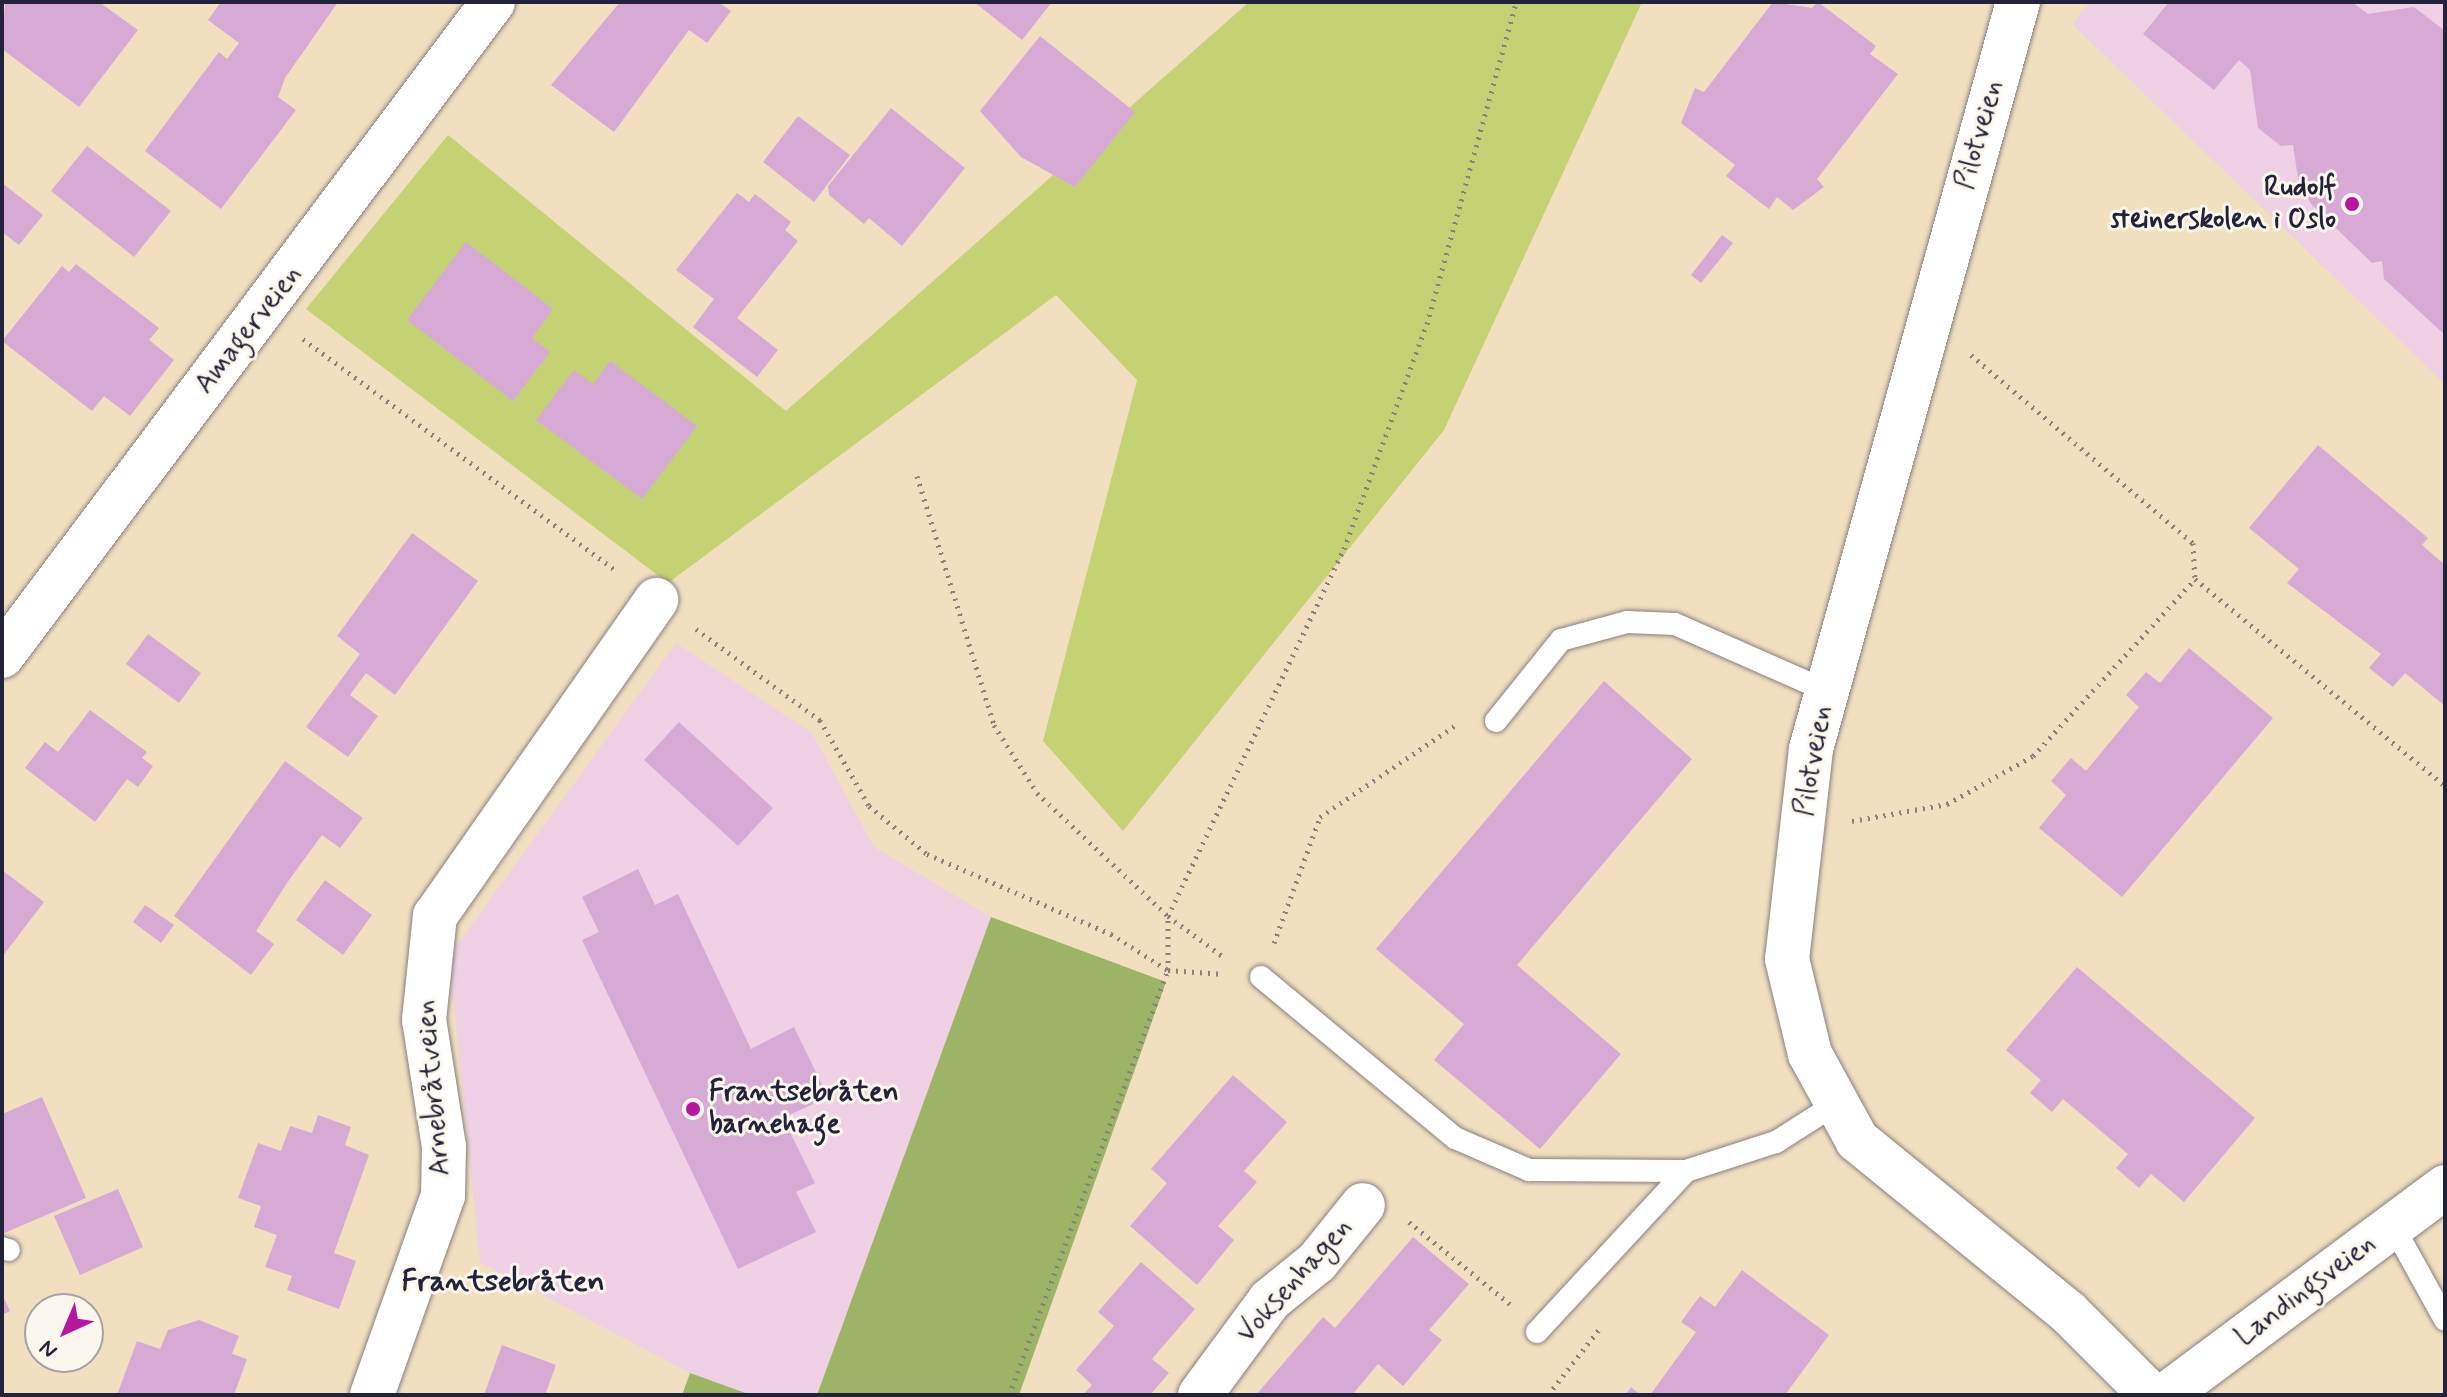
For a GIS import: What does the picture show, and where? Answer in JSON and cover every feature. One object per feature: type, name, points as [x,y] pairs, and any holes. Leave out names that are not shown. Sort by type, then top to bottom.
[{"type":"street","name":"Amagerveien","points":[[2,656],[168,430],[267,313],[493,2]]},
{"type":"street","name":"Pilotveien","points":[[2018,2],[1927,317],[1827,691],[1803,820],[1787,959],[1810,1054],[1834,1105],[1891,1173],[2068,1312],[2151,1395]]},
{"type":"street","name":"Arnebråtveien","points":[[372,1395],[443,1196],[444,1147],[424,1020],[435,916],[656,600]]},
{"type":"street","name":"Landingsveien","points":[[2166,1395],[2445,1187]]},
{"type":"street","name":"Voksenhagen","points":[[1200,1395],[1270,1300],[1317,1262],[1363,1205]]},
{"type":"lane","points":[[1496,721],[1561,640],[1627,622],[1675,624],[1827,691]]},
{"type":"lane","points":[[1261,977],[1455,1138],[1490,1157],[1529,1170],[1686,1171],[1776,1142],[1834,1105]]},
{"type":"lane","points":[[1537,1332],[1686,1171]]},
{"type":"lane","points":[[2393,1226],[2445,1320]]},
{"type":"path","points":[[1009,1395],[1168,970],[1168,916],[1344,549],[1427,324],[1516,2]]},
{"type":"path","points":[[267,313],[820,720],[890,830],[927,854],[1111,934],[1168,970],[1261,977]]},
{"type":"path","points":[[1803,820],[1898,819],[1988,786],[2033,756],[2195,579],[2193,543],[1927,317]]},
{"type":"path","points":[[917,476],[994,725],[1037,793],[1168,916],[1261,977]]},
{"type":"path","points":[[2195,579],[2445,786]]},
{"type":"path","points":[[1261,977],[1320,817],[1457,725],[1496,721]]},
{"type":"path","points":[[1427,1237],[1514,1307],[1527,1309]]},
{"type":"shaded area","name":"Rudolf steinerskolen i Oslo","points":[[2090,2],[2445,2],[2445,384],[2072,24]]},
{"type":"shaded area","name":"Frantsebråten barnehage","points":[[676,643],[812,733],[874,847],[991,917],[817,1395],[751,1395],[690,1373],[480,1262],[449,956]]},
{"type":"green space","points":[[1249,2],[1642,2],[1444,430],[1123,831],[1043,741],[1137,380],[1056,295],[668,583],[306,309],[448,135],[786,411]]},
{"type":"green space","points":[[991,917],[1166,982],[1019,1395],[817,1395]]},
{"type":"green space","points":[[690,1373],[751,1395],[682,1395]]},
{"type":"building","points":[[5,2],[99,2],[138,30],[79,107],[2,49]]},
{"type":"building","points":[[221,2],[338,2],[285,78],[278,97],[296,110],[221,209],[145,151],[219,52],[227,59],[239,43],[208,20]]},
{"type":"building","points":[[620,2],[718,2],[731,11],[707,43],[689,30],[614,132],[551,85]]},
{"type":"building","points":[[974,2],[1052,2],[1022,40]]},
{"type":"building","points":[[1773,2],[1812,8],[1818,2],[1876,46],[1870,54],[1898,74],[1817,179],[1824,187],[1793,210],[1777,197],[1769,209],[1726,176],[1735,165],[1681,123],[1695,88],[1704,92]]},
{"type":"building","name":"Rudolf steinerskolen i Oslo","points":[[2169,2],[2352,2],[2368,14],[2414,7],[2445,31],[2445,335],[2384,279],[2382,261],[2372,263],[2312,205],[2299,185],[2293,145],[2281,146],[2258,128],[2250,70],[2239,60],[2214,90],[2143,34]]},
{"type":"building","points":[[1040,36],[1135,112],[1075,187],[1021,157],[980,111]]},
{"type":"building","points":[[891,108],[965,168],[902,246],[869,218],[864,224],[829,195],[828,186]]},
{"type":"building","points":[[798,116],[850,155],[814,202],[763,162]]},
{"type":"building","points":[[87,146],[171,211],[134,257],[51,191]]},
{"type":"building","points":[[2,183],[43,215],[19,245],[2,232]]},
{"type":"building","points":[[737,193],[749,202],[755,194],[791,222],[785,230],[798,241],[737,318],[778,350],[757,377],[693,327],[714,299],[676,270]]},
{"type":"building","points":[[1722,235],[1733,243],[1701,283],[1691,275]]},
{"type":"building","points":[[466,242],[553,309],[532,338],[550,352],[513,401],[407,320]]},
{"type":"building","points":[[76,264],[159,328],[149,340],[174,360],[130,416],[104,396],[92,411],[2,341],[62,266],[69,272]]},
{"type":"building","points":[[610,361],[697,426],[642,499],[536,420],[574,370],[593,384]]},
{"type":"building","points":[[2318,445],[2428,538],[2422,545],[2445,565],[2445,706],[2405,673],[2393,687],[2369,668],[2381,654],[2287,583],[2299,569],[2249,528]]},
{"type":"building","points":[[412,533],[478,581],[395,695],[366,673],[350,695],[378,716],[348,757],[306,727],[360,654],[337,636]]},
{"type":"building","points":[[148,634],[201,673],[179,703],[126,664]]},
{"type":"building","points":[[2189,648],[2273,718],[2122,897],[2039,828],[2066,795],[2051,781],[2071,758],[2086,771],[2139,707],[2126,695],[2146,672],[2160,683]]},
{"type":"building","points":[[1604,681],[1692,759],[1517,965],[1621,1054],[1540,1149],[1434,1060],[1464,1024],[1376,949]]},
{"type":"building","points":[[90,710],[147,752],[142,758],[153,766],[138,787],[127,779],[95,822],[25,768],[45,742],[58,752]]},
{"type":"building","points":[[679,722],[773,808],[738,846],[644,760]]},
{"type":"building","points":[[285,761],[363,818],[340,848],[322,835],[289,880],[256,931],[274,944],[251,975],[174,916]]},
{"type":"building","points":[[638,869],[655,905],[678,894],[751,1049],[794,1027],[828,1097],[783,1118],[815,1183],[796,1192],[816,1232],[738,1269],[582,940],[599,932],[582,897]]},
{"type":"building","points":[[2,870],[44,902],[2,957]]},
{"type":"building","points":[[325,880],[372,915],[343,955],[296,920]]},
{"type":"building","points":[[145,905],[174,925],[161,943],[133,922]]},
{"type":"building","points":[[2077,967],[2255,1118],[2184,1202],[2151,1174],[2139,1188],[2116,1168],[2128,1154],[2063,1099],[2052,1112],[2030,1093],[2041,1080],[2006,1050]]},
{"type":"building","points":[[1233,1075],[1287,1122],[1244,1171],[1257,1182],[1218,1226],[1234,1240],[1197,1285],[1130,1226],[1167,1183],[1151,1169]]},
{"type":"building","points":[[42,1097],[86,1198],[2,1234],[2,1114]]},
{"type":"building","points":[[318,1115],[351,1127],[345,1145],[369,1155],[334,1253],[356,1261],[339,1309],[287,1290],[292,1276],[265,1267],[277,1235],[254,1227],[261,1206],[238,1198],[258,1143],[281,1151],[290,1126],[312,1133]]},
{"type":"building","points":[[118,1189],[143,1247],[80,1275],[54,1216]]},
{"type":"building","points":[[1413,1237],[1469,1284],[1429,1330],[1442,1340],[1403,1386],[1378,1364],[1352,1395],[1256,1395],[1323,1317],[1335,1328]]},
{"type":"building","points":[[1141,1262],[1195,1309],[1152,1359],[1169,1373],[1150,1395],[1083,1395],[1092,1385],[1076,1370],[1114,1326],[1098,1312]]},
{"type":"building","points":[[1742,1270],[1829,1335],[1785,1395],[1650,1395],[1696,1332],[1681,1322],[1700,1296],[1715,1307]]},
{"type":"building","points":[[2,1294],[10,1311],[2,1315]]},
{"type":"building","points":[[199,1320],[239,1336],[232,1354],[247,1359],[234,1395],[117,1395],[137,1341],[160,1349],[168,1330]]},
{"type":"building","points":[[502,1345],[556,1365],[545,1395],[484,1395]]},
{"type":"building","points":[[1631,1387],[1641,1395],[1625,1395]]},
{"type":"place","name":"Rudolf steinerskolen i Oslo","points":[[2352,204]]},
{"type":"place","name":"Frantsebråten barnehage","points":[[693,1109]]},
{"type":"district","name":"Frantsebråten","points":[[503,1282]]}]
